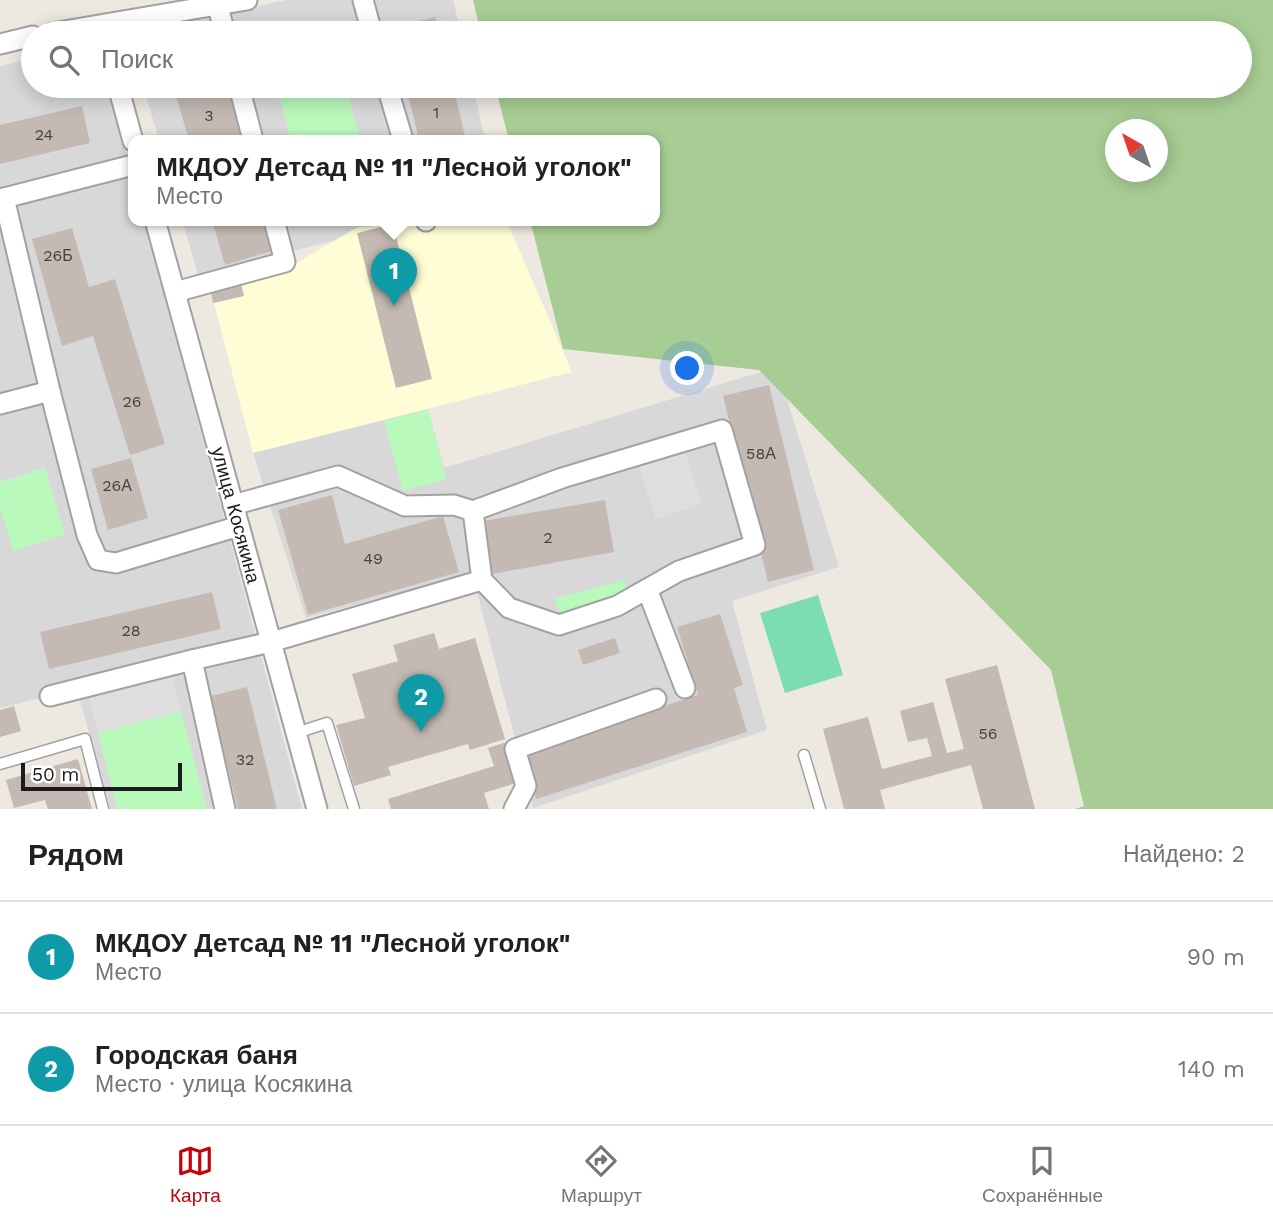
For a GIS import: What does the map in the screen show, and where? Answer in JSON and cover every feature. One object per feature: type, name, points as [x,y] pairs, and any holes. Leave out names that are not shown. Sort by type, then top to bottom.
[{"type":"street","points":[[145,21],[247,0]]},
{"type":"street","points":[[363,0],[369,21]]},
{"type":"street","points":[[218,7],[222,21]]},
{"type":"street","points":[[0,44],[21,39]]},
{"type":"street","points":[[121,98],[131,135]]},
{"type":"street","points":[[242,98],[252,135]]},
{"type":"street","points":[[391,98],[402,135]]},
{"type":"street","points":[[128,166],[2,198],[87,535],[97,560],[116,564],[239,526]]},
{"type":"street","name":"улица Косякина","points":[[157,226],[317,809]]},
{"type":"street","points":[[175,292],[285,262],[276,226]]},
{"type":"street","points":[[0,404],[50,391]]},
{"type":"street","points":[[233,505],[338,476],[405,506],[454,505],[473,511],[562,478],[722,430],[755,545],[679,571],[617,606],[559,625],[509,608],[482,580],[473,511]]},
{"type":"street","points":[[50,695],[271,642],[482,580]]},
{"type":"street","points":[[647,589],[685,688]]},
{"type":"street","points":[[192,660],[225,809]]},
{"type":"street","points":[[514,809],[527,786],[515,749],[656,699]]},
{"type":"lane","points":[[296,733],[327,723],[354,809]]},
{"type":"lane","points":[[0,764],[85,739],[103,809]]},
{"type":"lane","points":[[804,755],[820,809]]},
{"type":"shaded area","points":[[286,0],[453,0],[458,21],[191,21]]},
{"type":"shaded area","points":[[21,61],[21,98],[111,98],[128,162],[128,226],[146,226],[302,809],[110,809],[77,689],[0,708],[0,66]]},
{"type":"shaded area","points":[[147,98],[476,98],[484,135],[158,135]]},
{"type":"shaded area","points":[[184,226],[394,226],[198,274]]},
{"type":"shaded area","points":[[509,226],[572,372],[253,453],[214,303],[244,296],[240,280],[291,266],[358,227]]},
{"type":"shaded area","points":[[777,367],[839,567],[732,601],[767,730],[533,808],[472,573],[306,618],[253,453],[428,409],[444,468]]},
{"type":"shaded area","points":[[684,448],[701,504],[656,519],[638,463]]},
{"type":"shaded area","points":[[171,671],[181,711],[98,733],[87,692]]},
{"type":"green space","points":[[473,0],[1273,0],[1273,809],[1075,809],[1084,806],[1051,670],[759,370],[563,349],[532,226],[660,226],[660,135],[508,135],[498,98],[1252,98],[1252,21],[478,21]]},
{"type":"green space","points":[[280,98],[349,98],[359,135],[290,135]]},
{"type":"green space","points":[[428,409],[446,479],[403,491],[384,421]]},
{"type":"green space","points":[[45,468],[65,535],[13,551],[0,507],[0,482]]},
{"type":"green space","points":[[624,580],[629,595],[564,621],[554,599]]},
{"type":"green space","points":[[818,595],[843,675],[785,693],[760,613]]},
{"type":"green space","points":[[181,711],[207,809],[117,809],[98,733]]},
{"type":"building","points":[[435,17],[436,21],[420,21]]},
{"type":"building","points":[[177,98],[231,98],[242,135],[188,135]]},
{"type":"building","points":[[409,98],[456,98],[465,135],[418,135]]},
{"type":"building","points":[[82,106],[90,143],[0,164],[0,125]]},
{"type":"building","points":[[214,226],[268,226],[275,250],[225,265]]},
{"type":"building","points":[[394,226],[432,379],[396,388],[357,233]]},
{"type":"building","points":[[72,228],[89,287],[115,279],[165,444],[130,455],[93,336],[62,346],[32,239]]},
{"type":"building","points":[[240,280],[244,296],[213,303],[210,287]]},
{"type":"building","points":[[769,385],[814,570],[768,582],[723,396]]},
{"type":"building","points":[[131,458],[148,518],[108,530],[91,469]]},
{"type":"building","points":[[332,495],[345,544],[443,516],[459,572],[308,615],[278,510]]},
{"type":"building","points":[[605,500],[614,552],[492,574],[483,521]]},
{"type":"building","points":[[212,592],[221,629],[49,669],[40,632]]},
{"type":"building","points":[[720,614],[743,685],[734,688],[747,732],[536,799],[521,752],[698,695],[677,627]]},
{"type":"building","points":[[434,633],[439,649],[475,638],[505,739],[470,750],[468,744],[388,767],[391,775],[354,786],[336,725],[365,718],[352,674],[398,661],[393,645]]},
{"type":"building","points":[[615,638],[620,653],[583,665],[578,650]]},
{"type":"building","points":[[997,665],[1035,809],[983,809],[971,765],[880,790],[885,809],[844,809],[823,729],[868,717],[882,769],[932,756],[927,738],[908,742],[900,711],[933,702],[947,753],[964,749],[945,679]]},
{"type":"building","points":[[247,687],[277,809],[238,809],[219,733],[211,696]]},
{"type":"building","points":[[14,706],[21,731],[0,737],[0,710]]},
{"type":"building","points":[[510,741],[523,781],[484,793],[489,809],[391,809],[388,799],[494,766],[488,748]]},
{"type":"building","points":[[78,759],[92,809],[48,809],[45,800],[14,808],[6,780]]},
{"type":"place","name":"МКДОУ Детсад № 11 \"Лесной уголок\"","points":[[394,306]]},
{"type":"place","name":"Городская баня","points":[[421,732]]}]
